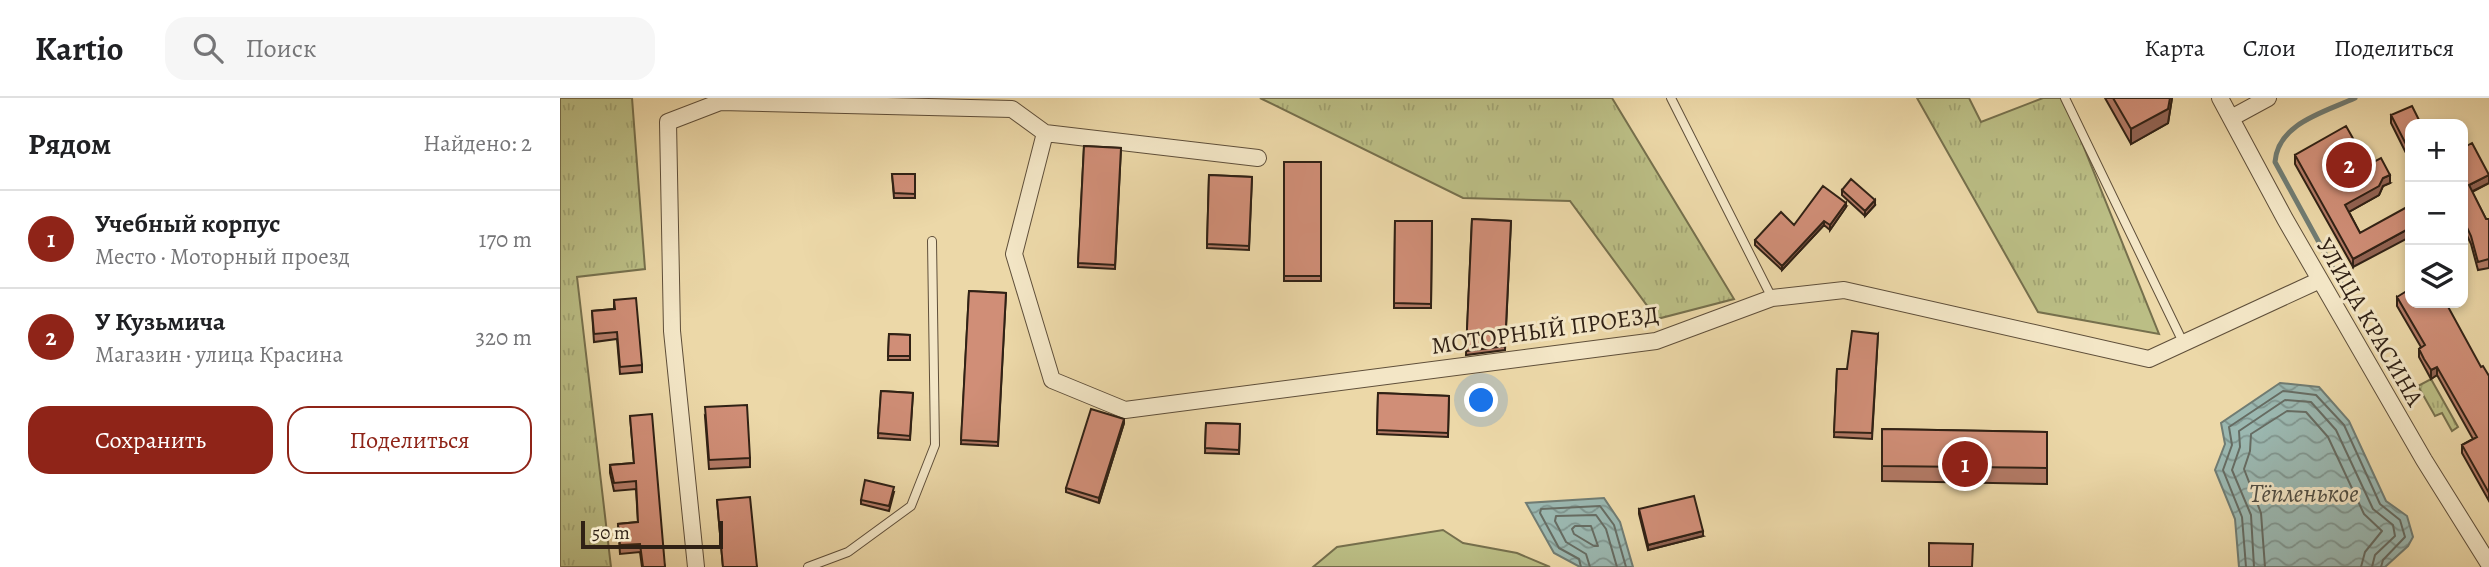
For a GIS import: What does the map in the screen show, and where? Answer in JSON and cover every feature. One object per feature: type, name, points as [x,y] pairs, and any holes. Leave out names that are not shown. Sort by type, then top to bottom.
[{"type":"street","name":"УЛИЦА КРАСИНА","points":[[2220,98],[2424,460],[2489,564]]},
{"type":"street","points":[[2233,117],[2268,98]]},
{"type":"street","points":[[696,567],[672,331],[668,122],[720,102],[1012,109],[1045,133],[1258,158]]},
{"type":"street","name":"МОТОРНЫЙ ПРОЕЗД","points":[[1045,133],[1014,254],[1052,380],[1125,410],[1656,341],[1772,298],[1844,290],[2149,359],[2320,279]]},
{"type":"lane","points":[[1671,98],[1772,298]]},
{"type":"lane","points":[[2065,98],[2180,336]]},
{"type":"lane","points":[[808,567],[848,552],[911,506],[935,445],[932,241]]},
{"type":"green space","points":[[560,98],[632,98],[645,269],[577,277],[611,567],[560,567]]},
{"type":"green space","points":[[1260,98],[1612,98],[1734,299],[1657,319],[1570,201],[1463,198]]},
{"type":"green space","points":[[1917,98],[1969,98],[1981,122],[2043,98],[2064,98],[2159,334],[2038,312]]},
{"type":"green space","points":[[2431,379],[2458,427],[2452,431],[2442,413],[2435,416],[2418,386]]},
{"type":"green space","points":[[1443,530],[1463,543],[1517,553],[1550,567],[1313,567],[1337,547]]},
{"type":"water","name":"Тёпленькое","points":[[2280,383],[2319,387],[2349,421],[2386,501],[2407,516],[2413,537],[2408,546],[2385,567],[2239,567],[2235,519],[2215,470],[2225,444],[2221,423]]},
{"type":"water","points":[[1604,498],[1620,522],[1633,567],[1580,567],[1554,553],[1526,503]]},
{"type":"building","points":[[2113,98],[2170,98],[2168,109],[2131,129]]},
{"type":"building","points":[[2412,106],[2418,119],[2405,119],[2405,142],[2391,115]]},
{"type":"building","points":[[2346,126],[2368,165],[2381,158],[2390,175],[2383,178],[2379,186],[2345,205],[2360,233],[2405,208],[2405,231],[2353,259],[2295,155]]},
{"type":"building","points":[[2472,143],[2489,175],[2469,185],[2486,219],[2489,219],[2489,259],[2478,262],[2468,230],[2468,145]]},
{"type":"building","points":[[1084,146],[1121,148],[1115,265],[1078,263]]},
{"type":"building","points":[[1284,162],[1321,162],[1321,276],[1284,276]]},
{"type":"building","points":[[892,174],[915,174],[915,194],[894,193]]},
{"type":"building","points":[[1209,175],[1252,177],[1249,246],[1207,244]]},
{"type":"building","points":[[1851,179],[1875,200],[1865,211],[1842,190]]},
{"type":"building","points":[[1823,186],[1846,203],[1830,225],[1824,221],[1782,266],[1755,240],[1781,212],[1794,225]]},
{"type":"building","points":[[1472,219],[1511,221],[1505,346],[1466,351]]},
{"type":"building","points":[[1395,221],[1432,221],[1431,304],[1394,303]]},
{"type":"building","points":[[969,291],[1006,293],[998,442],[961,440]]},
{"type":"building","points":[[2405,292],[2405,308],[2449,308],[2481,367],[2483,366],[2489,376],[2489,493],[2462,445],[2477,437],[2437,367],[2431,370],[2424,359],[2419,349],[2425,345],[2397,297]]},
{"type":"building","points":[[636,298],[642,365],[620,367],[617,332],[594,334],[592,311],[615,309],[614,300]]},
{"type":"building","points":[[1852,331],[1878,334],[1872,433],[1834,432],[1837,369],[1847,369]]},
{"type":"building","points":[[889,334],[910,335],[910,356],[888,356]]},
{"type":"building","points":[[881,391],[913,393],[910,436],[878,433]]},
{"type":"building","points":[[1378,393],[1449,396],[1448,433],[1377,430]]},
{"type":"building","points":[[747,405],[750,458],[709,460],[705,407]]},
{"type":"building","points":[[1091,409],[1124,419],[1099,498],[1066,488]]},
{"type":"building","points":[[652,414],[665,567],[643,567],[640,544],[620,545],[618,524],[638,522],[636,481],[614,483],[610,465],[634,463],[630,416]]},
{"type":"building","points":[[1206,423],[1240,424],[1239,450],[1205,448]]},
{"type":"building","points":[[1882,429],[2047,432],[2047,468],[1882,466]]},
{"type":"building","points":[[865,480],[894,487],[889,506],[861,500]]},
{"type":"building","points":[[1694,496],[1703,531],[1648,545],[1639,509]]},
{"type":"building","points":[[750,497],[757,567],[723,567],[717,500]]},
{"type":"building","points":[[1929,543],[1973,544],[1972,567],[1929,567]]},
{"type":"waterway","points":[[2345,290],[2275,162],[2278,149],[2294,128],[2317,114],[2355,98]]},
{"type":"place","name":"У Кузьмича","points":[[2349,165]]},
{"type":"place","name":"Учебный корпус","points":[[1965,464]]}]
